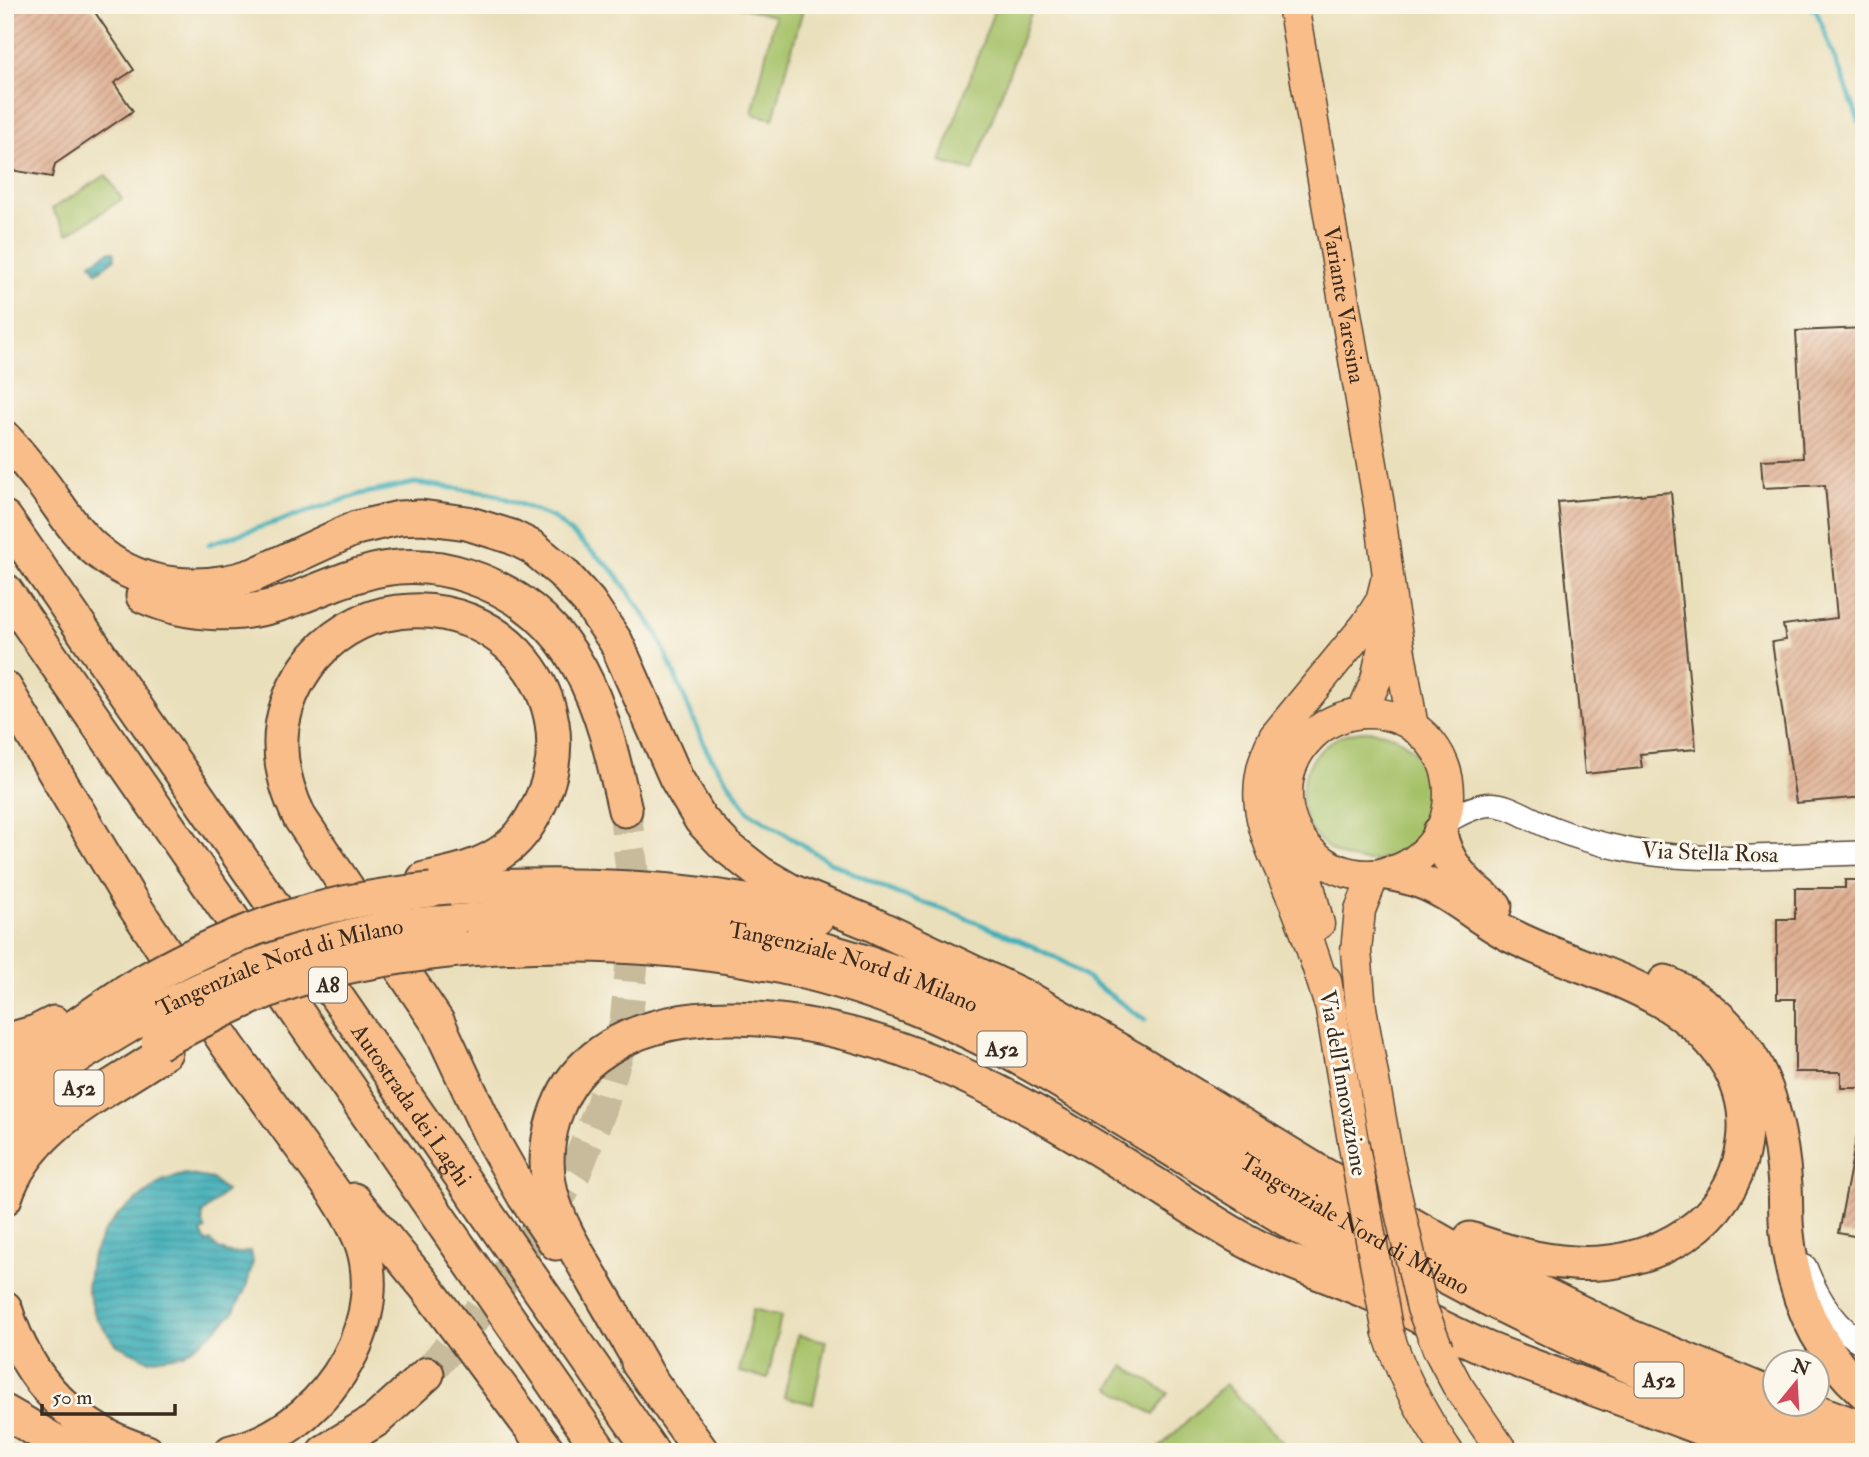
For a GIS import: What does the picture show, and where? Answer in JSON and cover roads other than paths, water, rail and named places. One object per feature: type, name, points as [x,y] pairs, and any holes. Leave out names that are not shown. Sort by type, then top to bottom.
[{"type":"highway","points":[[5,438],[43,483],[73,526],[100,554],[133,573],[171,584],[204,585],[237,581],[356,528],[399,518],[421,517],[467,523],[512,537],[532,547],[562,572],[589,602],[617,642],[676,778],[701,820],[743,861],[774,881],[818,903],[872,924],[989,978],[1078,1026],[1264,1140],[1426,1234],[1629,1336],[1760,1390]]},
{"type":"highway","points":[[5,446],[67,534],[90,560],[132,591],[167,604],[218,613],[254,611],[358,575],[407,566],[443,569],[481,580],[517,598],[547,622],[577,661],[609,737],[625,810]]},
{"type":"highway","name":"Autostrada dei Laghi","points":[[5,517],[652,1452]]},
{"type":"highway","name":"Autostrada dei Laghi","points":[[5,590],[601,1452]]},
{"type":"highway","points":[[5,1198],[20,1167],[48,1132],[86,1102],[141,1018],[130,975],[177,961],[236,935],[308,911],[362,898],[428,884],[478,865],[509,847],[518,837],[538,808],[552,766],[554,737],[547,698],[523,660],[509,644],[489,630],[447,612],[392,612],[359,622],[331,641],[309,663],[292,692],[282,723],[281,761],[285,782],[300,818],[438,1023],[494,1143],[523,1196],[702,1452]]},
{"type":"highway","points":[[5,688],[129,898],[228,1046],[336,1195],[363,1247],[366,1296],[359,1330],[349,1357],[320,1400],[292,1425],[274,1436],[231,1452]]},
{"type":"highway","points":[[1442,827],[1445,854],[1455,870],[1490,903],[1538,931],[1687,992],[1721,1018],[1748,1050],[1765,1086],[1778,1130],[1785,1184],[1787,1234],[1807,1317],[1830,1357],[1864,1392]]},
{"type":"highway","points":[[1264,1140],[1325,1166],[1391,1205],[1441,1228],[1517,1254],[1575,1264],[1626,1259],[1672,1242],[1698,1226],[1709,1215],[1737,1173],[1746,1123],[1735,1077],[1717,1049],[1683,1015],[1640,988],[1510,936],[1420,881],[1381,874]]},
{"type":"highway","points":[[428,884],[636,888],[739,900],[822,919],[946,960]]},
{"type":"highway","name":"Tangenziale Nord di Milano","points":[[5,1140],[77,1090],[141,1018],[226,1008],[309,976],[410,955],[460,935],[558,915],[628,917],[704,924],[809,945],[955,995],[1008,1020],[1069,1054],[1341,1218],[1492,1301],[1646,1375],[1845,1452]]},
{"type":"highway","name":"Tangenziale Nord di Milano","points":[[5,1104],[60,1066],[192,991],[287,953],[334,939],[390,928],[719,954],[821,978],[914,1007],[966,1030],[1046,1073],[1283,1218],[1427,1301],[1602,1387],[1762,1452]]},
{"type":"highway","points":[[5,1041],[51,1025],[141,1018]]},
{"type":"highway","points":[[5,1074],[141,1018]]},
{"type":"highway","points":[[651,1381],[577,1252],[557,1211],[548,1177],[547,1156],[555,1114],[564,1095],[589,1062],[630,1035],[685,1021],[759,1019],[817,1026],[846,1033],[901,1049],[960,1072],[1059,1124],[1259,1247],[1367,1292],[1486,1348],[1703,1429]]},
{"type":"highway","points":[[281,1116],[400,1255],[549,1452]]},
{"type":"highway","points":[[5,1308],[19,1344],[43,1384],[58,1400],[72,1414],[107,1437],[147,1452]]},
{"type":"highway","points":[[324,1452],[376,1420],[427,1374]]},
{"type":"highway","points":[[5,1413],[55,1452]]},
{"type":"highway","points":[[5,1413],[74,1452]]},
{"type":"highway","points":[[1830,1417],[1864,1429]]},
{"type":"main road","name":"Variante Varesina","points":[[1293,5],[1413,727]]},
{"type":"main road","points":[[1328,1000],[1310,943],[1261,821],[1259,778],[1274,737],[1366,625],[1381,601],[1389,574]]},
{"type":"main road","name":"Variante Varesina","points":[[1362,713],[1376,680],[1392,607]]},
{"type":"main road","points":[[1362,713],[1389,716],[1413,727],[1432,745],[1445,768],[1449,794],[1442,827],[1432,843],[1413,861],[1381,874],[1346,872],[1332,867],[1309,850],[1293,826],[1288,806],[1287,784],[1296,757],[1308,740],[1324,726],[1349,715],[1362,713]]},
{"type":"main road","name":"Via dell'Innovazione","points":[[1293,826],[1323,945],[1328,1000],[1388,1333],[1399,1367],[1428,1424],[1448,1452]]},
{"type":"main road","name":"Via dell'Innovazione","points":[[1381,874],[1360,910],[1356,951],[1361,1007],[1388,1159],[1422,1308],[1438,1349],[1457,1385],[1503,1452]]},
{"type":"street","name":"Via Stella Rosa","points":[[1442,827],[1468,808],[1493,804],[1514,809],[1550,827],[1596,842],[1663,856],[1864,853]]},
{"type":"street","points":[[1785,1184],[1811,1284],[1843,1328],[1864,1344]]},
{"type":"water","points":[[110,251],[114,252],[115,259],[97,272],[91,263]]},
{"type":"water","points":[[185,1174],[212,1179],[226,1191],[202,1214],[206,1230],[201,1233],[207,1243],[211,1241],[219,1249],[229,1253],[251,1251],[253,1262],[246,1288],[233,1313],[210,1335],[184,1354],[148,1360],[117,1345],[96,1318],[87,1289],[91,1259],[103,1233],[119,1214],[162,1181]]},
{"type":"waterway","points":[[1803,5],[1816,10],[1864,133]]},
{"type":"waterway","points":[[209,544],[361,494],[415,483],[492,493],[554,518],[614,571],[657,633],[707,751],[748,811],[830,862],[896,893],[956,914],[1064,962],[1145,1020]]},
{"type":"tunnel","points":[[427,1374],[490,1299],[575,1172],[601,1108],[626,1022],[637,915],[625,810]]}]
